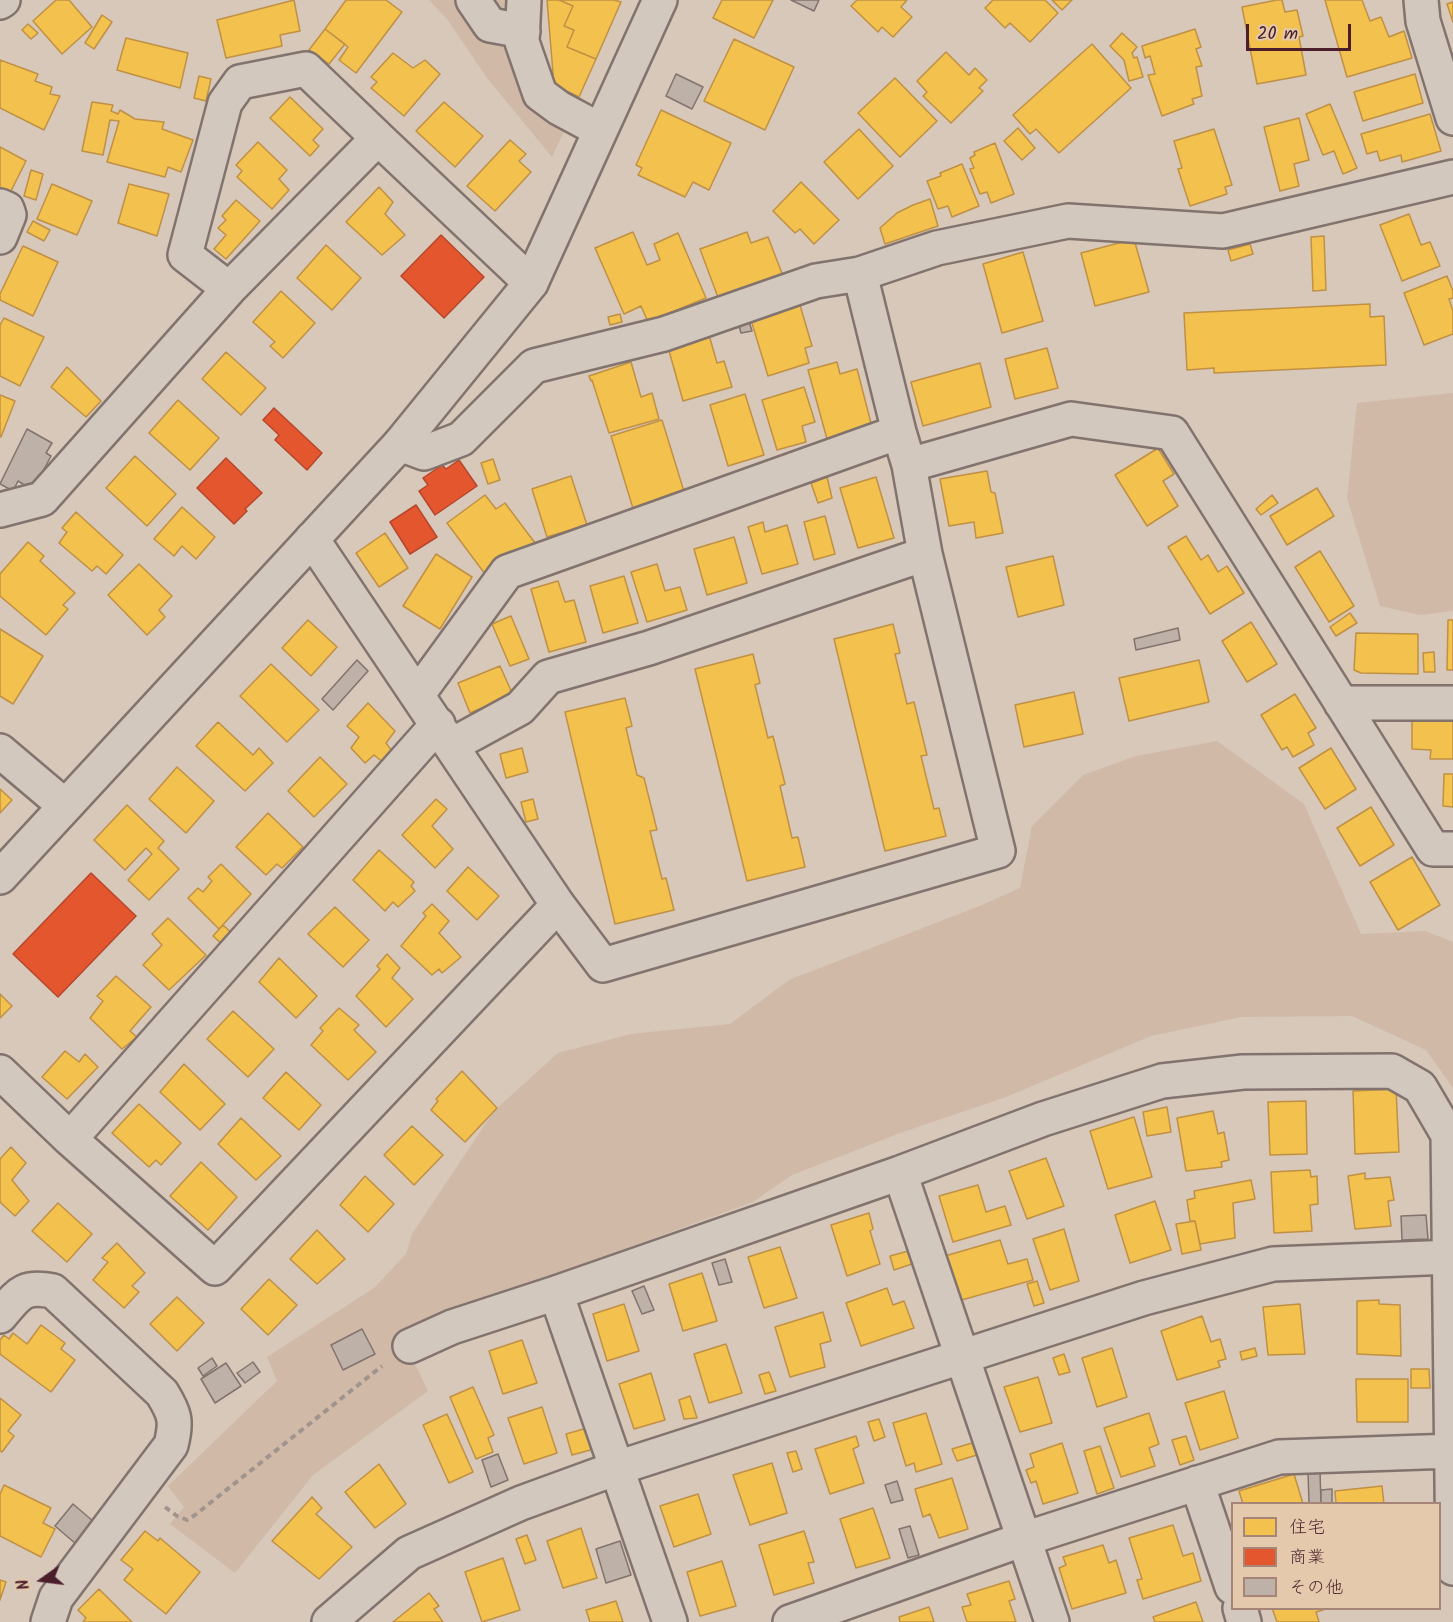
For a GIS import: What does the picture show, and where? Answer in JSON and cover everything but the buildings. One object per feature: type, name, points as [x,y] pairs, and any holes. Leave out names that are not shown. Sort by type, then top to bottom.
[{"type":"street","points":[[473,0],[490,25],[524,16],[522,42],[540,94],[559,108],[600,130]]},
{"type":"street","points":[[0,877],[400,444],[531,283],[660,0]]},
{"type":"street","points":[[1421,0],[1424,21],[1453,118]]},
{"type":"street","points":[[229,289],[185,255],[225,103],[240,82],[306,69],[531,283]]},
{"type":"street","points":[[0,510],[42,499],[229,289],[378,138]]},
{"type":"street","points":[[400,444],[424,453],[461,439],[534,366],[663,334],[816,281],[860,274],[937,248],[1068,221],[1223,231],[1453,177]]},
{"type":"street","points":[[0,206],[8,209],[9,215],[0,237]]},
{"type":"street","points":[[312,539],[558,905],[603,965],[998,851],[925,554],[909,465],[860,274]]},
{"type":"street","points":[[909,465],[1071,419],[1172,433],[1433,849],[1453,849]]},
{"type":"street","points":[[418,694],[507,572],[899,432]]},
{"type":"street","points":[[70,1139],[445,735],[520,708],[548,677],[649,648],[925,554]]},
{"type":"street","points":[[1341,703],[1453,703]]},
{"type":"street","points":[[0,752],[65,806]]},
{"type":"street","points":[[0,1072],[70,1139],[215,1268],[558,905]]},
{"type":"street","points":[[410,1346],[452,1327],[900,1173],[1043,1119],[1162,1081],[1243,1072],[1392,1071],[1420,1086],[1448,1135],[1452,1257],[1453,1568]]},
{"type":"street","points":[[900,1173],[1052,1622]]},
{"type":"street","points":[[329,1622],[410,1553],[521,1503],[617,1468],[1144,1298],[1273,1264],[1452,1257]]},
{"type":"street","points":[[0,1316],[20,1293],[36,1288],[53,1292],[162,1393],[174,1411],[175,1428],[171,1445],[56,1598],[48,1622]]},
{"type":"street","points":[[556,1293],[670,1622]]},
{"type":"street","points":[[790,1622],[856,1611],[1024,1539],[1279,1457],[1452,1451]]},
{"type":"street","points":[[1197,1483],[1231,1581]]},
{"type":"path","points":[[177,1516],[187,1520],[195,1515],[365,1379],[410,1346]]},
{"type":"shaded area","points":[[429,0],[534,0],[535,63],[578,102],[552,157],[487,78],[447,19]]},
{"type":"shaded area","points":[[1453,393],[1453,611],[1420,615],[1380,606],[1347,498],[1357,403]]},
{"type":"shaded area","points":[[1217,741],[1304,804],[1361,934],[1425,931],[1453,942],[1453,1088],[1426,1050],[1352,1016],[1241,1017],[1151,1036],[1006,1097],[903,1132],[792,1175],[753,1202],[399,1331],[428,1391],[313,1475],[235,1573],[170,1524],[184,1507],[168,1486],[277,1381],[267,1357],[374,1288],[406,1254],[412,1234],[494,1111],[558,1053],[631,1034],[730,1024],[789,980],[1020,888],[1032,826],[1083,775],[1136,756]]}]
